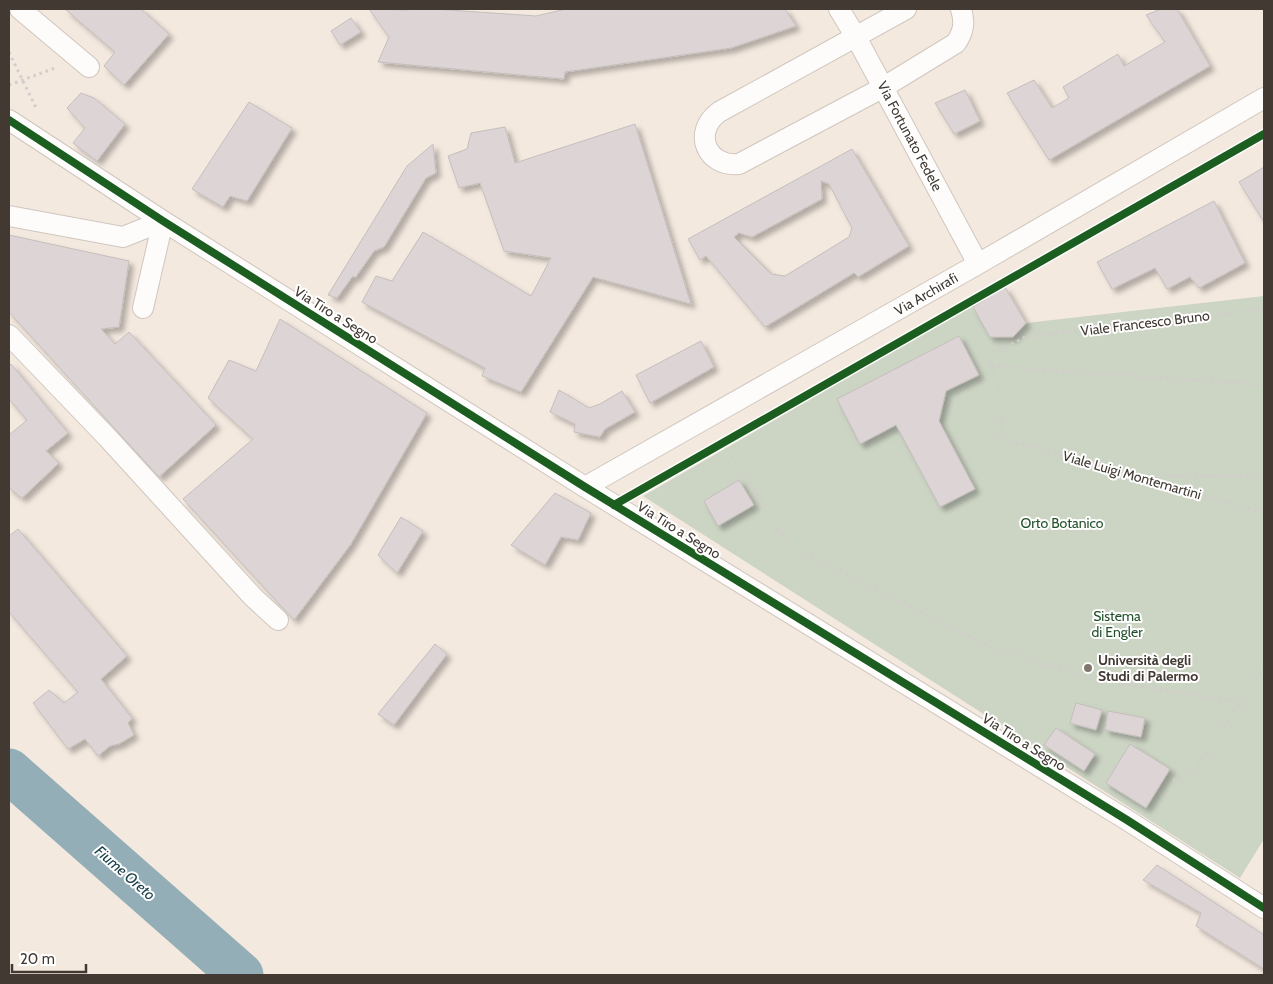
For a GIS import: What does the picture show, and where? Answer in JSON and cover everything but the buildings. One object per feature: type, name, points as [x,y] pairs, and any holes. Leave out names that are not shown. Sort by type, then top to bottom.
[{"type":"street","points":[[20,9],[84,62]]},
{"type":"street","name":"Via Fortunato Fedele","points":[[839,9],[884,87],[978,264]]},
{"type":"street","points":[[906,9],[712,118],[704,134],[708,151],[721,162],[730,165],[738,164],[884,87],[956,42],[964,26],[964,17],[960,9]]},
{"type":"street","name":"Via Archirafi","points":[[585,487],[978,264],[1264,98]]},
{"type":"street","name":"Via Tiro a Segno","points":[[9,120],[163,220],[585,487],[1119,815],[1264,908]]},
{"type":"street","points":[[9,216],[123,237],[163,220]]},
{"type":"street","points":[[143,308],[163,220]]},
{"type":"street","points":[[9,335],[107,437],[254,597],[278,620]]},
{"type":"path","points":[[9,52],[46,129],[43,141]]},
{"type":"path","points":[[9,85],[84,62]]},
{"type":"path","points":[[991,366],[1264,385]]},
{"type":"path","points":[[732,456],[788,544],[984,644],[1087,678],[1240,702]]},
{"type":"path","points":[[1138,477],[1264,475]]},
{"type":"path","points":[[1173,780],[1189,779],[1264,666]]},
{"type":"green space","name":"Orto Botanico","points":[[1005,287],[1026,323],[1264,296],[1264,839],[1240,878],[643,496]]},
{"type":"waterway","name":"Fiume Oreto","points":[[9,771],[241,975]]},
{"type":"cycle path","points":[[9,120],[163,221],[585,487],[1127,820],[1264,908]]},
{"type":"cycle path","points":[[614,505],[1264,134]]},
{"type":"place","name":"Università degli Studi di Palermo","points":[[1088,668]]},
{"type":"park label","name":"Sistema di Engler","points":[[1117,624]]}]
